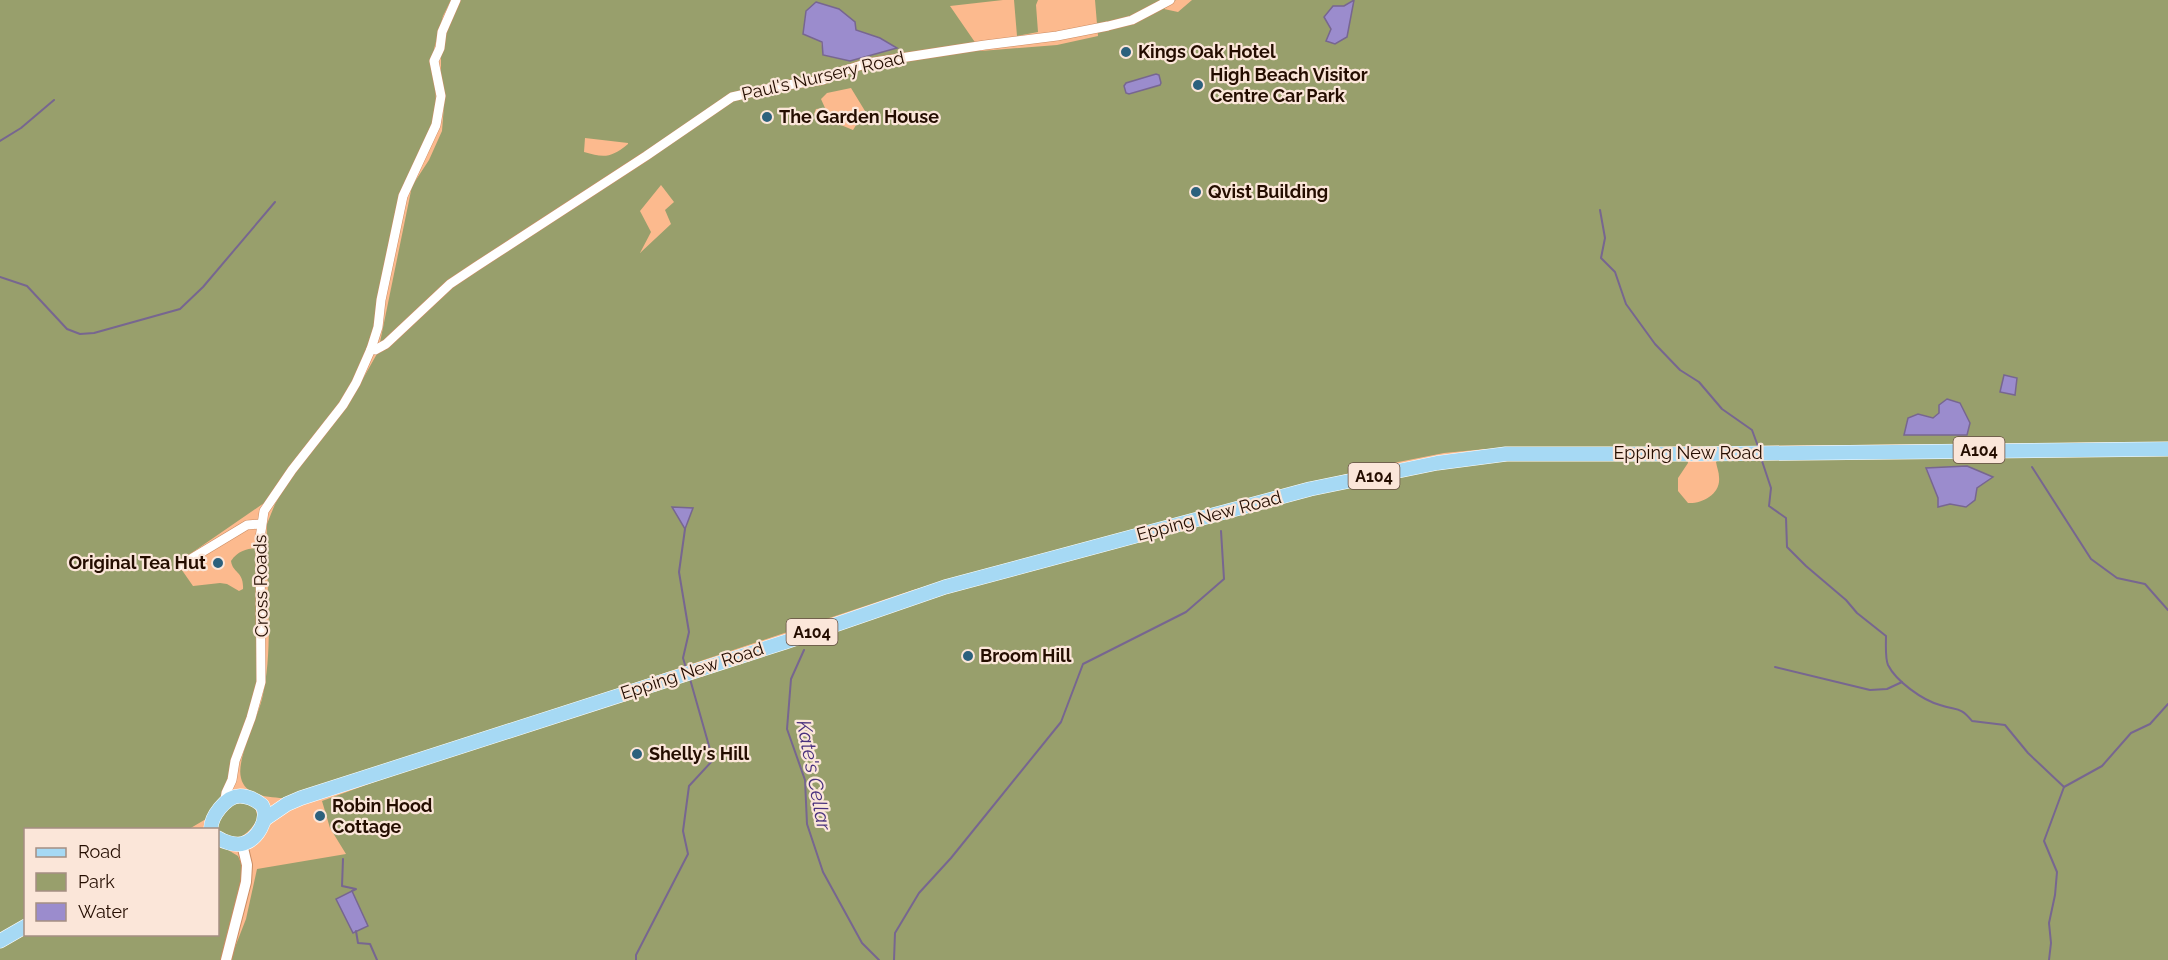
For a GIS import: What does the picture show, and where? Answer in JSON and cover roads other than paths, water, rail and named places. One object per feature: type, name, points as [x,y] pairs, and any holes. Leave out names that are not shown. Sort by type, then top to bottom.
[{"type":"main road","name":"Epping New Road","points":[[266,819],[287,804],[785,642],[945,587],[1311,489],[1437,463],[1506,454],[2168,449]]},
{"type":"main road","name":"A104","points":[[212,824],[224,805],[234,798],[251,799]]},
{"type":"main road","name":"Epping New Road","points":[[251,799],[287,804]]},
{"type":"main road","points":[[251,799],[265,810],[266,819]]},
{"type":"main road","name":"A104","points":[[242,844],[261,828],[266,819]]},
{"type":"main road","points":[[219,839],[226,843],[242,844]]},
{"type":"main road","points":[[0,941],[24,927]]},
{"type":"street","name":"Cross Roads","points":[[224,805],[235,761],[261,682],[261,524],[267,504],[343,405],[371,349],[378,327],[383,289],[403,196],[436,125],[441,96],[434,61],[440,48],[442,32],[456,0]]},
{"type":"street","name":"Paul's Nursery Road","points":[[371,349],[375,350],[386,344],[450,284],[732,97],[780,86],[823,80],[868,63],[1046,38],[1108,26],[1132,20],[1170,0]]},
{"type":"street","points":[[179,566],[247,525],[261,524]]},
{"type":"street","points":[[232,780],[237,790],[251,799]]},
{"type":"street","points":[[226,960],[246,882],[247,865],[242,844]]},
{"type":"water","points":[[1354,0],[1347,37],[1335,44],[1326,41],[1331,29],[1324,17],[1333,6],[1344,6]]},
{"type":"water","points":[[816,2],[839,9],[855,22],[856,30],[880,38],[897,48],[850,61],[823,55],[822,42],[803,34],[806,11]]},
{"type":"water","points":[[1159,75],[1160,85],[1126,93],[1124,86],[1126,83]]},
{"type":"water","points":[[2004,375],[2017,378],[2015,395],[2000,392]]},
{"type":"water","points":[[1947,399],[1960,403],[1970,423],[1967,435],[1904,435],[1908,418],[1918,414],[1933,418],[1939,413],[1939,405]]},
{"type":"water","points":[[1967,466],[1993,477],[1977,488],[1975,500],[1966,507],[1950,504],[1938,507],[1938,498],[1926,468]]},
{"type":"water","points":[[672,507],[693,508],[685,529]]},
{"type":"water","points":[[352,891],[368,926],[353,933],[336,899]]},
{"type":"waterway","points":[[0,141],[21,128],[54,100]]},
{"type":"waterway","points":[[0,277],[27,286],[67,329],[80,334],[94,333],[180,309],[203,287],[275,202]]},
{"type":"waterway","points":[[1600,210],[1605,238],[1601,258],[1615,272],[1626,304],[1655,344],[1680,370],[1699,382],[1722,409],[1752,430],[1759,449]]},
{"type":"waterway","points":[[1761,458],[1771,488],[1769,506],[1786,518],[1787,547],[1846,600],[1857,613],[1886,636],[1887,662],[1897,677],[1925,699],[1961,711],[1972,721],[2005,725],[2028,753],[2064,787]]},
{"type":"waterway","points":[[2032,467],[2091,559],[2117,578],[2145,584],[2168,610]]},
{"type":"waterway","points":[[685,529],[679,572],[689,632],[683,658],[686,668]]},
{"type":"waterway","points":[[894,960],[895,933],[919,893],[951,858],[1061,722],[1083,664],[1186,612],[1224,579],[1221,531]]},
{"type":"waterway","name":"Kate's Cellar","points":[[804,650],[791,679],[787,729],[805,780],[807,824],[823,872],[862,943],[879,960]]},
{"type":"waterway","points":[[1775,667],[1870,690],[1887,689],[1902,682]]},
{"type":"waterway","points":[[636,960],[636,955],[688,854],[683,831],[689,786],[713,760],[690,679]]},
{"type":"waterway","points":[[2049,960],[2051,943],[2049,923],[2057,872],[2044,841],[2064,787],[2102,766],[2131,733],[2150,724],[2168,704]]},
{"type":"waterway","points":[[343,859],[342,886],[356,889],[352,891]]},
{"type":"waterway","points":[[356,931],[358,943],[370,944],[377,960]]},
{"type":"place","name":"Kings Oak Hotel","points":[[1126,52]]},
{"type":"place","name":"High Beach Visitor Centre Car Park","points":[[1198,85]]},
{"type":"place","name":"The Garden House","points":[[767,117]]},
{"type":"place","name":"Qvist Building","points":[[1196,192]]},
{"type":"place","name":"Original Tea Hut","points":[[218,563]]},
{"type":"place","name":"Broom Hill","points":[[968,656]]},
{"type":"place","name":"Shelly's Hill","points":[[637,754]]},
{"type":"place","name":"Robin Hood Cottage","points":[[320,816]]}]
